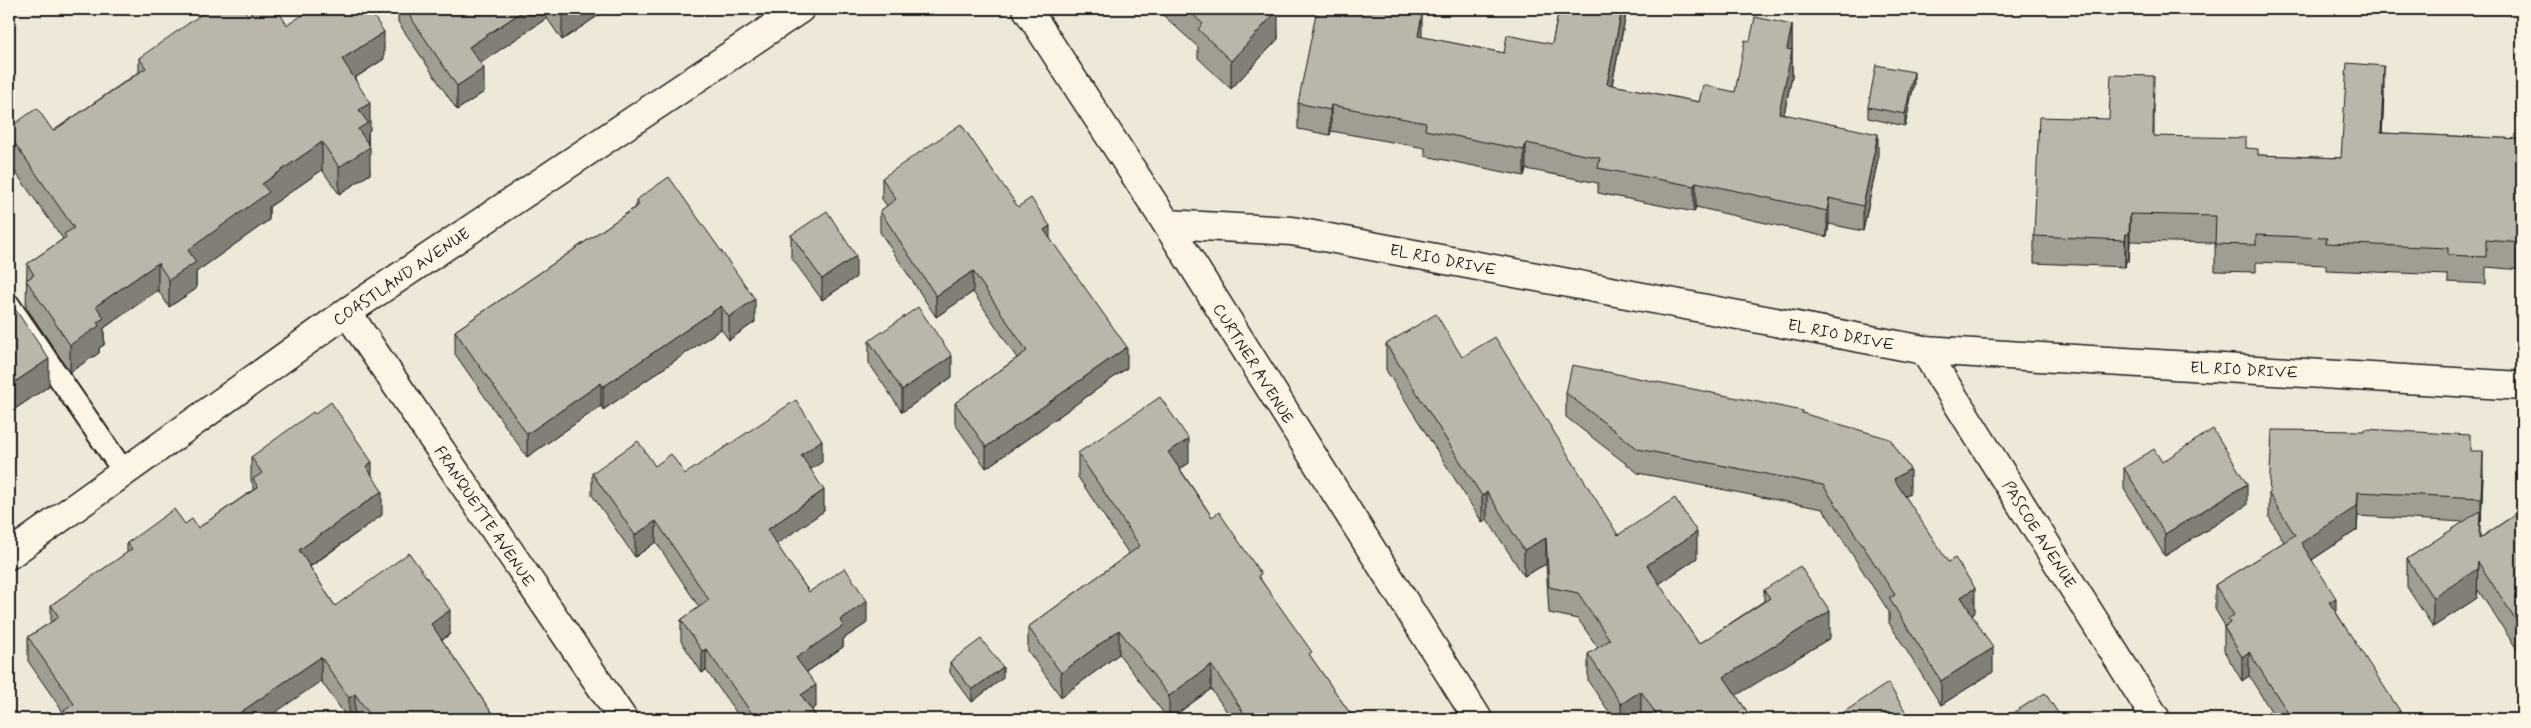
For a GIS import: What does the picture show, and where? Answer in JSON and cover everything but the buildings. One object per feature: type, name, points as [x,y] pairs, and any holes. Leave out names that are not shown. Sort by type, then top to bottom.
[{"type":"street","name":"COASTLAND AVENUE","points":[[9,555],[347,312],[800,9]]},
{"type":"street","name":"CURTNER AVENUE","points":[[1027,9],[1168,224],[1478,719]]},
{"type":"street","name":"EL RIO DRIVE","points":[[1168,224],[1292,231],[1924,350],[2522,386]]},
{"type":"street","name":"FRANQUETTE AVENUE","points":[[347,312],[623,719]]},
{"type":"street","name":"PASCOE AVENUE","points":[[1924,350],[2156,719]]},
{"type":"lane","points":[[9,305],[124,472]]}]
